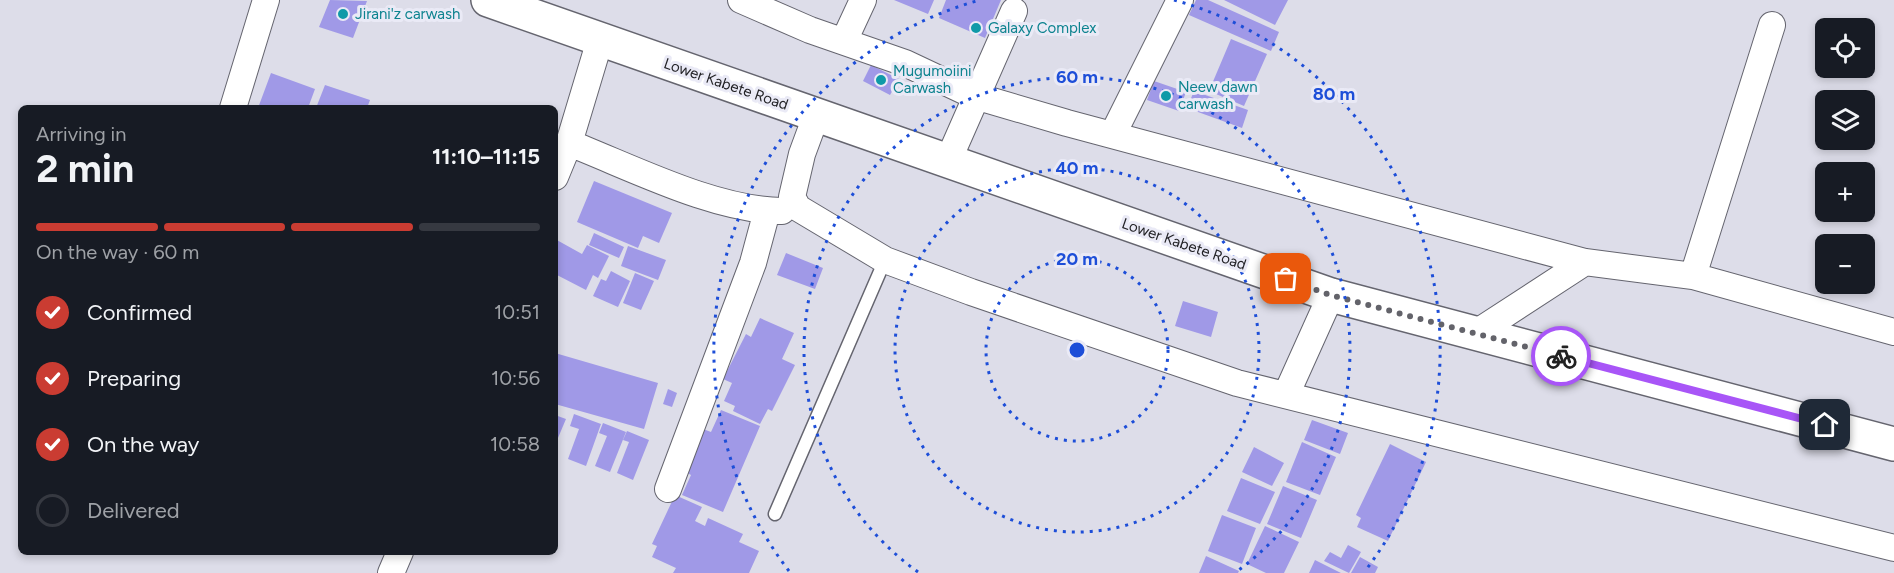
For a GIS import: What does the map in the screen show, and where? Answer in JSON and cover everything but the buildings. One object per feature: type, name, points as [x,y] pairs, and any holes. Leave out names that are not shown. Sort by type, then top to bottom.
[{"type":"main road","name":"Lower Kabete Road","points":[[488,0],[1330,295],[1894,444]]},
{"type":"street","points":[[234,105],[266,0]]},
{"type":"street","points":[[741,0],[810,30],[905,63],[975,96],[1585,262],[1693,276],[1894,332]]},
{"type":"street","points":[[844,41],[863,0]]},
{"type":"street","points":[[1113,134],[1179,0]]},
{"type":"street","points":[[948,161],[1014,11]]},
{"type":"street","points":[[1693,276],[1772,24]]},
{"type":"street","points":[[558,170],[569,143],[600,40]]},
{"type":"street","points":[[816,116],[802,154],[792,197],[798,208],[885,260],[1237,383],[1894,548]]},
{"type":"street","points":[[569,143],[702,195],[752,210],[803,211]]},
{"type":"street","points":[[668,489],[749,274],[767,211]]},
{"type":"street","points":[[1476,333],[1585,262]]},
{"type":"street","points":[[1286,395],[1330,295]]},
{"type":"street","points":[[391,573],[399,555]]},
{"type":"lane","points":[[775,514],[885,260]]},
{"type":"way so far","points":[[1286,279],[1330,295],[1561,356]]},
{"type":"place","name":"Jirani'z carwash","points":[[343,14]]},
{"type":"place","name":"Galaxy Complex","points":[[976,28]]},
{"type":"place","name":"Mugumoiini Carwash","points":[[881,80]]},
{"type":"place","name":"Neew dawn carwash","points":[[1166,96]]},
{"type":"route","points":[[1561,356],[1825,425]]}]
